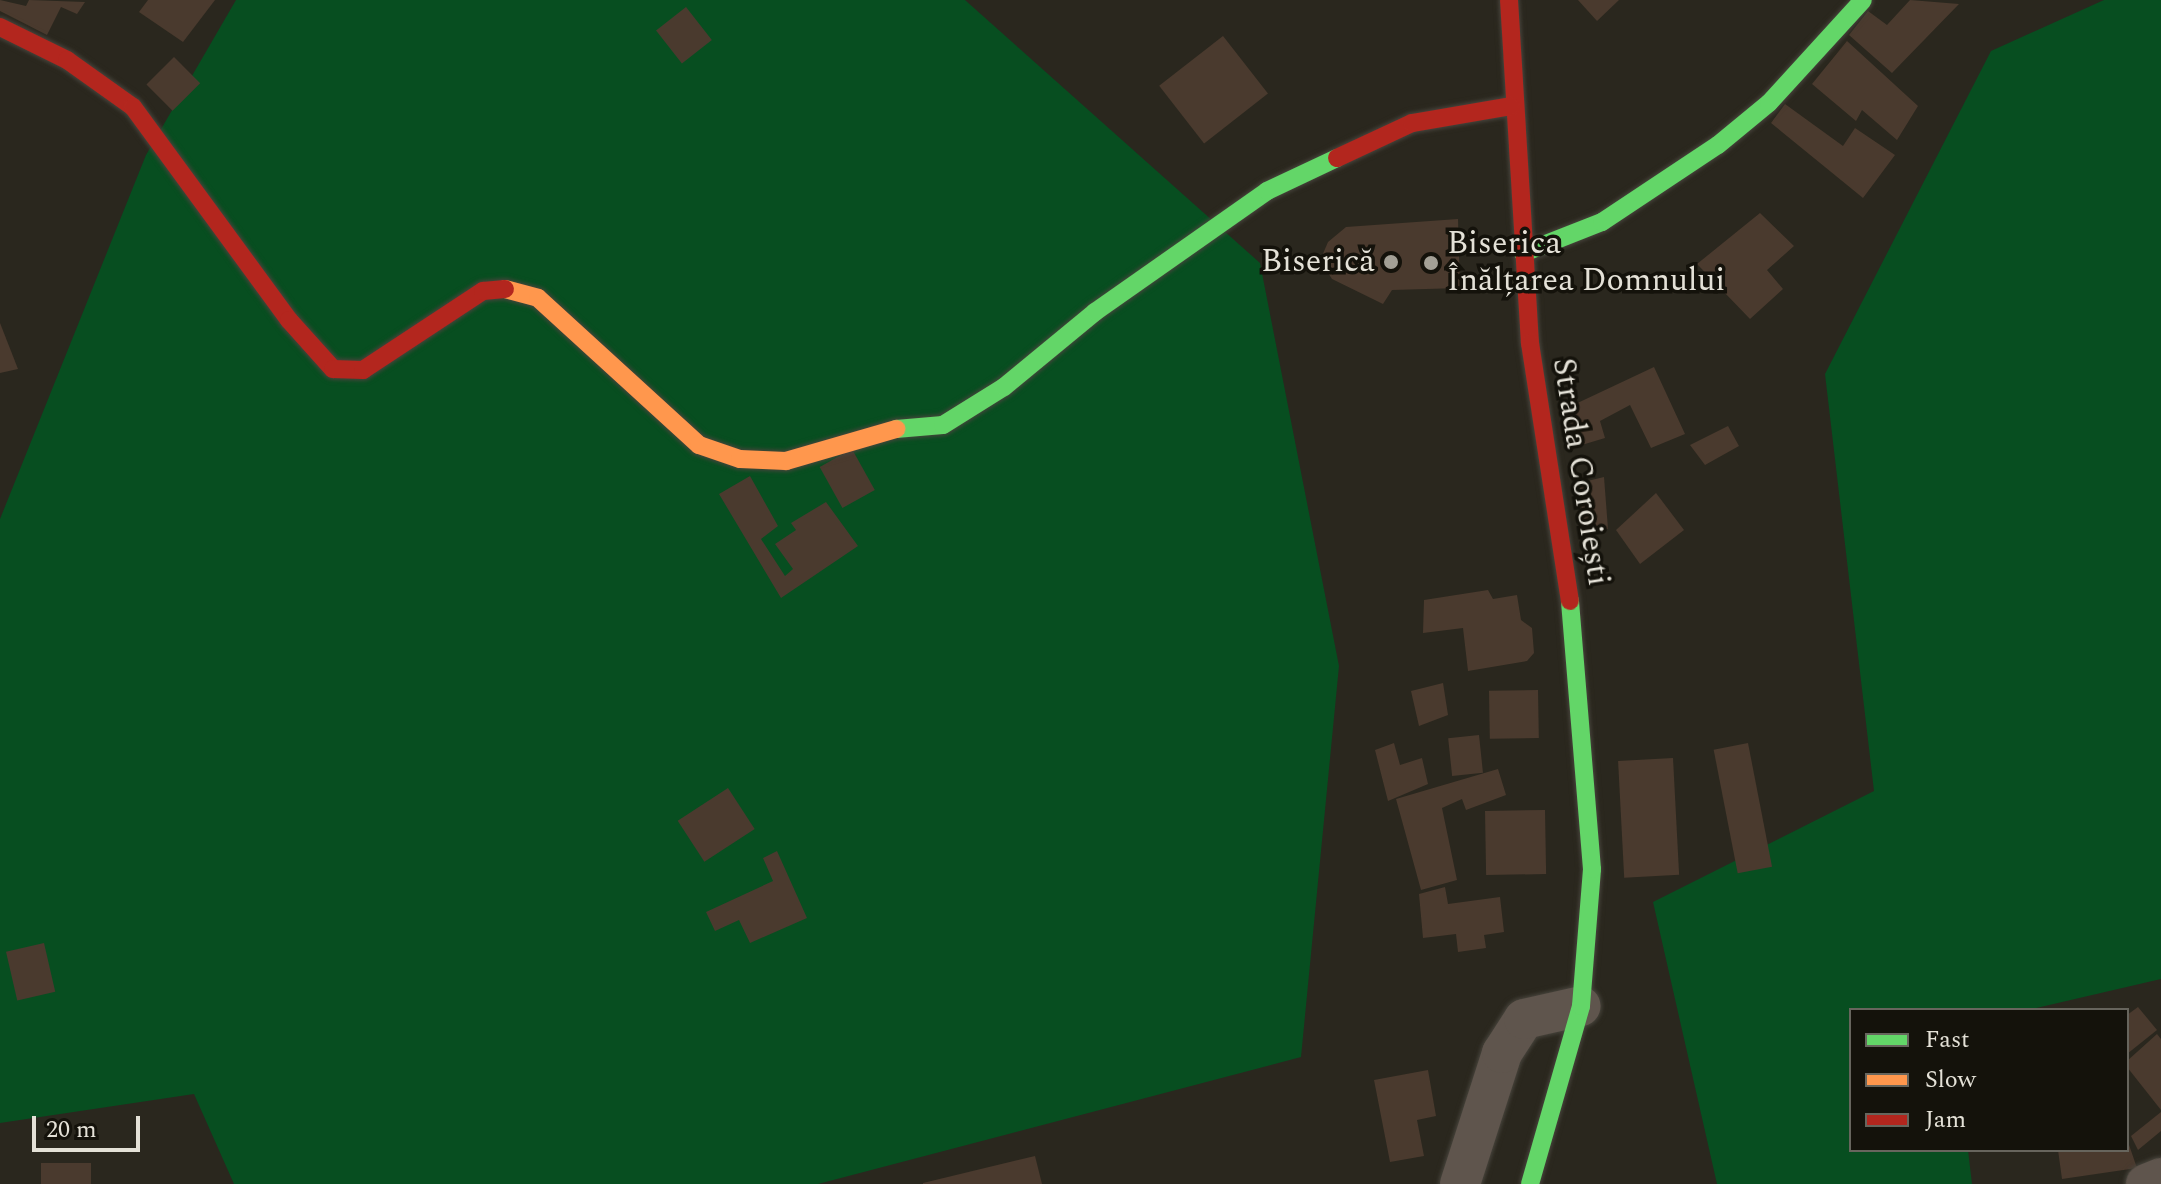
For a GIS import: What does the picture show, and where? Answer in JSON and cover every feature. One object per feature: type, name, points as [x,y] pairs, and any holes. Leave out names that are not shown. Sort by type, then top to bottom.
[{"type":"street","name":"Strada Coroiești","points":[[1509,0],[1511,106],[1538,418],[1585,724],[1592,869],[1589,952],[1581,1006],[1536,1183]]},
{"type":"street","points":[[1523,253],[1602,222],[1718,145],[1779,93],[1863,0]]},
{"type":"street","points":[[0,27],[67,60],[133,107],[289,320],[333,369],[363,370],[483,291],[511,288],[538,298],[699,445],[740,459],[786,461],[887,430],[943,425],[993,395],[1095,312],[1267,191],[1412,123],[1511,106]]},
{"type":"street","points":[[1460,1184],[1502,1053],[1524,1019],[1581,1006]]},
{"type":"street","points":[[2146,1184],[2161,1178]]},
{"type":"green space","points":[[236,0],[965,0],[1260,263],[1339,666],[1301,1057],[818,1184],[234,1184],[194,1094],[0,1123],[0,519],[146,155]]},
{"type":"green space","points":[[2104,0],[2161,0],[2161,979],[2037,1008],[1849,1008],[1849,1152],[1968,1152],[1972,1184],[1717,1184],[1653,902],[1874,791],[1825,374],[1991,51]]},
{"type":"building","points":[[0,0],[26,6],[29,0],[85,2],[77,14],[61,7],[47,35],[0,11]]},
{"type":"building","points":[[148,0],[215,0],[183,42],[139,12]]},
{"type":"building","points":[[1578,0],[1619,0],[1597,21]]},
{"type":"building","points":[[1910,0],[1959,4],[1892,73],[1849,35],[1868,11],[1887,25]]},
{"type":"building","points":[[686,7],[712,40],[682,63],[656,30]]},
{"type":"building","points":[[1223,36],[1268,94],[1204,143],[1159,86]]},
{"type":"building","points":[[1847,41],[1918,106],[1897,140],[1862,110],[1856,121],[1812,84]]},
{"type":"building","points":[[174,57],[200,83],[173,111],[146,85]]},
{"type":"building","points":[[1785,104],[1843,146],[1855,128],[1895,155],[1863,198],[1771,123]]},
{"type":"building","points":[[1760,213],[1794,246],[1767,270],[1783,289],[1750,319],[1697,264]]},
{"type":"building","name":"Biserică","points":[[1458,219],[1460,288],[1392,290],[1383,304],[1332,279],[1325,268],[1322,256],[1328,242],[1346,227]]},
{"type":"building","points":[[0,323],[18,369],[0,373]]},
{"type":"building","points":[[1654,367],[1685,434],[1651,448],[1630,405],[1600,421],[1605,438],[1575,447],[1569,407]]},
{"type":"building","points":[[1728,426],[1739,446],[1705,465],[1690,445]]},
{"type":"building","points":[[852,449],[875,490],[842,508],[820,467]]},
{"type":"building","points":[[750,476],[778,526],[761,539],[785,576],[793,569],[775,544],[796,530],[791,523],[826,502],[858,546],[781,598],[719,494]]},
{"type":"building","points":[[1604,477],[1608,529],[1585,534],[1579,483]]},
{"type":"building","points":[[1656,493],[1684,530],[1640,564],[1616,530]]},
{"type":"building","points":[[1488,590],[1493,599],[1517,595],[1521,620],[1532,628],[1534,653],[1527,661],[1468,671],[1463,628],[1423,633],[1424,600]]},
{"type":"building","points":[[1443,683],[1448,715],[1419,726],[1411,691]]},
{"type":"building","points":[[1538,690],[1539,738],[1490,739],[1489,691]]},
{"type":"building","points":[[1479,735],[1483,773],[1452,776],[1448,738]]},
{"type":"building","points":[[1394,743],[1400,765],[1422,758],[1428,784],[1388,801],[1375,750]]},
{"type":"building","points":[[1748,743],[1772,867],[1738,873],[1714,750]]},
{"type":"building","points":[[1673,758],[1679,875],[1624,878],[1618,761]]},
{"type":"building","points":[[1498,769],[1506,795],[1466,810],[1462,799],[1442,808],[1457,880],[1421,890],[1396,799]]},
{"type":"building","points":[[728,788],[755,829],[704,862],[678,821]]},
{"type":"building","points":[[1545,810],[1546,874],[1486,875],[1485,811]]},
{"type":"building","points":[[777,851],[807,918],[750,943],[739,920],[715,931],[706,912],[773,881],[763,858]]},
{"type":"building","points":[[1445,887],[1448,904],[1500,897],[1504,932],[1484,935],[1486,948],[1458,952],[1456,934],[1423,938],[1419,894]]},
{"type":"building","points":[[44,943],[55,992],[17,1000],[6,952]]},
{"type":"building","points":[[2138,1007],[2157,1030],[2129,1052],[2129,1014]]},
{"type":"building","points":[[2157,1034],[2161,1039],[2161,1110],[2129,1070],[2129,1059]]},
{"type":"building","points":[[1428,1070],[1436,1116],[1417,1120],[1424,1156],[1390,1162],[1374,1080]]},
{"type":"building","points":[[2161,1112],[2161,1131],[2138,1150],[2131,1136]]},
{"type":"building","points":[[2129,1145],[2137,1168],[2062,1179],[2058,1152],[2129,1152]]},
{"type":"building","points":[[1035,1156],[1042,1184],[923,1184],[923,1183]]},
{"type":"building","points":[[41,1163],[91,1163],[91,1184],[41,1184]]},
{"type":"traffic: fast","points":[[1523,253],[1602,222],[1718,145],[1769,103],[1863,0]]},
{"type":"traffic: fast","points":[[896,429],[943,425],[1004,387],[1095,312],[1267,191],[1337,158]]},
{"type":"traffic: fast","points":[[1530,1184],[1581,1006],[1592,869],[1570,601]]},
{"type":"traffic: slow","points":[[505,289],[538,298],[699,445],[740,459],[786,461],[896,429]]},
{"type":"traffic: jam","points":[[1509,0],[1530,343],[1570,601]]},
{"type":"traffic: jam","points":[[0,27],[67,60],[133,107],[289,320],[333,369],[363,370],[483,291],[505,289]]},
{"type":"traffic: jam","points":[[1337,158],[1412,123],[1511,106]]},
{"type":"place","name":"Biserică","points":[[1391,262]]},
{"type":"place","name":"Biserica Înălțarea Domnului","points":[[1431,263]]}]
